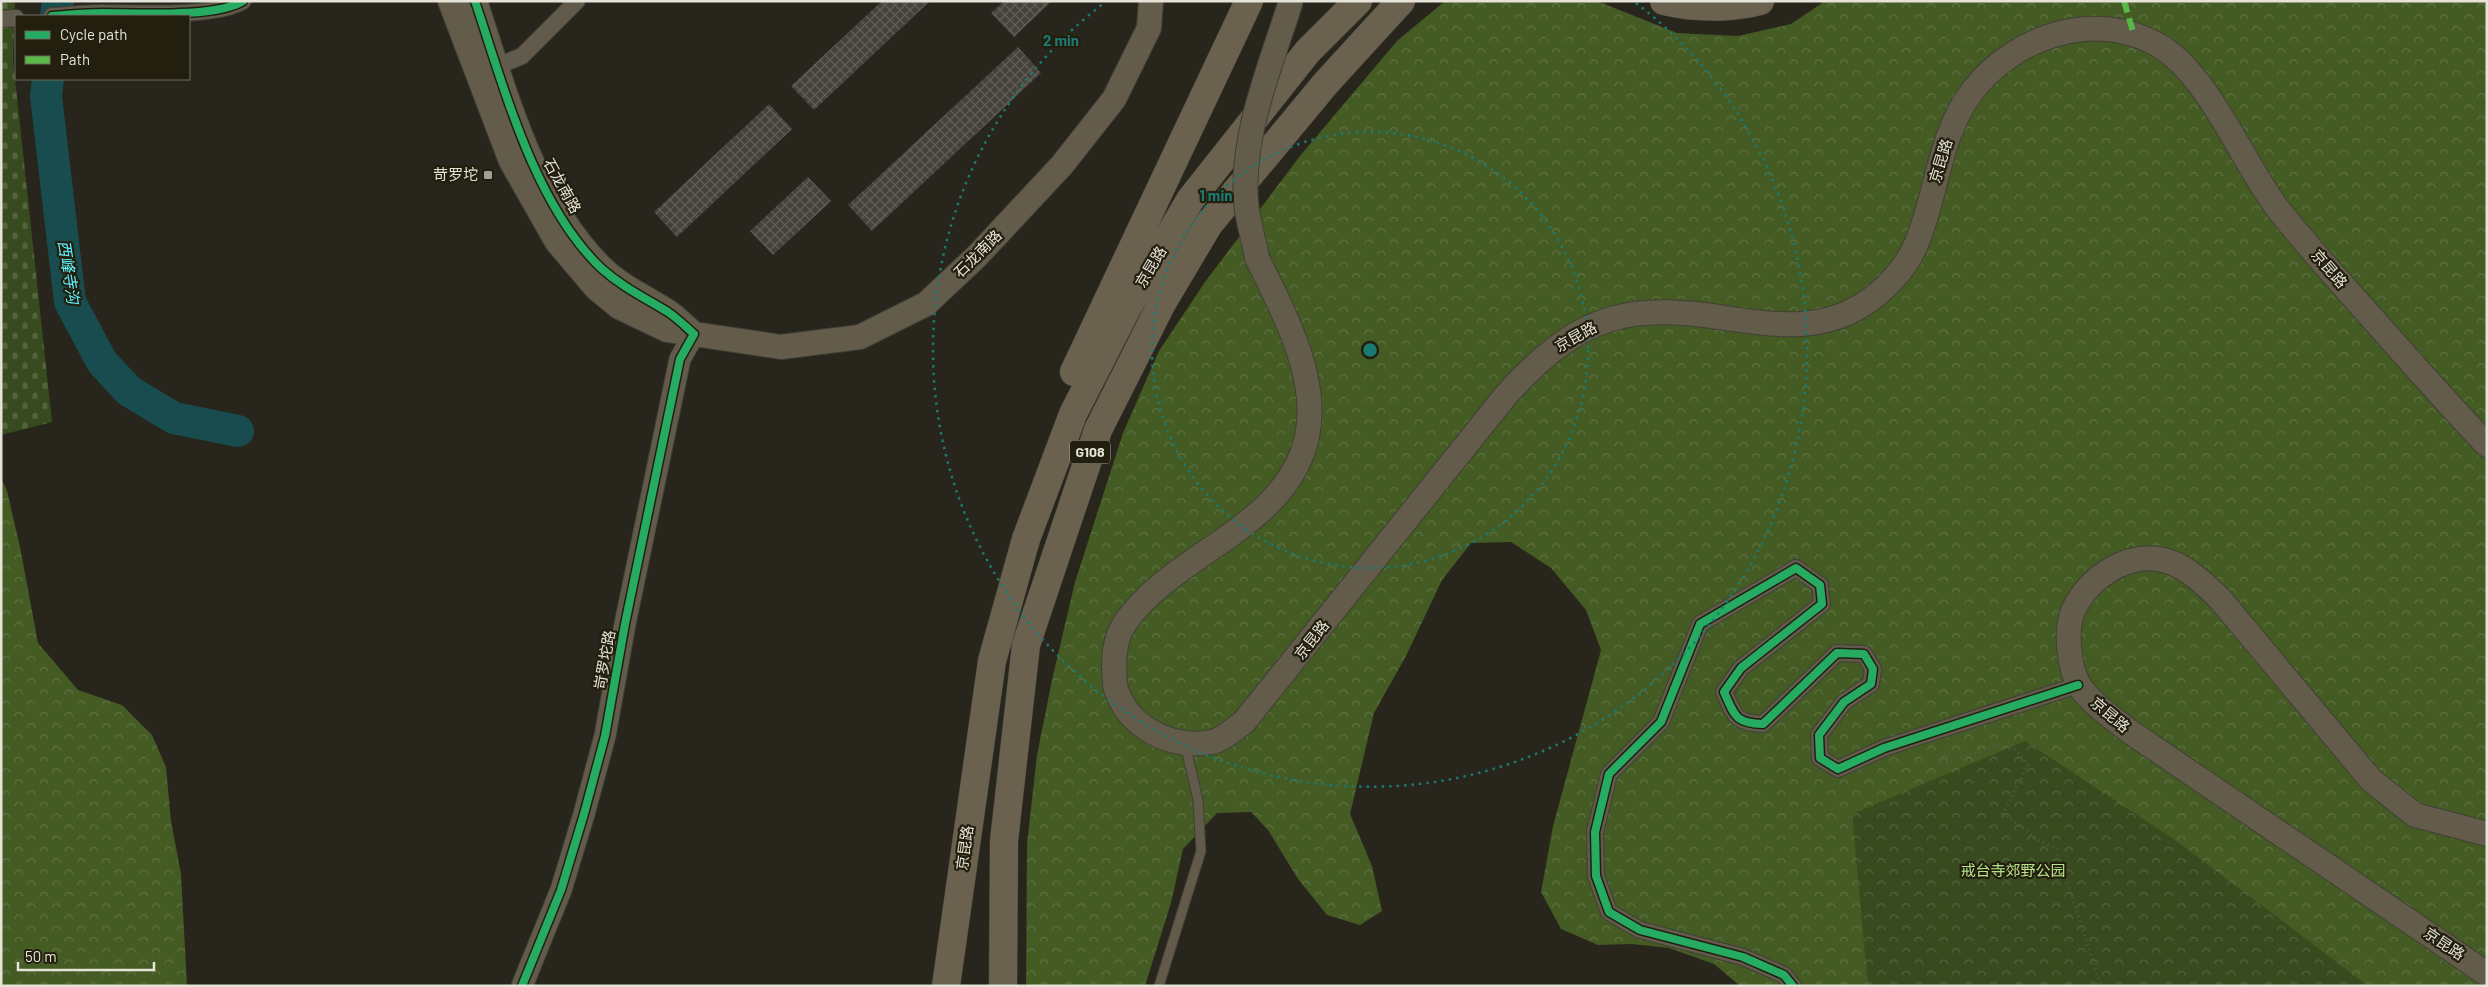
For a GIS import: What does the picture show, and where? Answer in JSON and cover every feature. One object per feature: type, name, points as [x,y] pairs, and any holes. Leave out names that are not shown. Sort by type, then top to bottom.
[{"type":"highway","points":[[1026,539],[1025,496],[1058,408],[1249,1]]},
{"type":"highway","name":"京昆路","points":[[946,986],[992,661],[1026,539],[1073,414],[1126,310],[1190,200],[1308,51],[1358,1]]},
{"type":"highway","points":[[1664,1],[1688,5],[1723,6],[1760,1]]},
{"type":"highway","name":"京昆路","points":[[1003,986],[1004,841],[1026,645],[1098,430],[1162,303],[1209,224],[1326,82],[1400,3]]},
{"type":"main road","name":"石龙南路","points":[[450,1],[486,71]]},
{"type":"main road","name":"石龙南路","points":[[475,1],[486,71],[516,169],[558,242],[576,266],[596,288],[619,307],[667,330],[781,347],[860,337],[926,304],[977,256],[1062,165],[1114,99],[1149,28],[1151,1]]},
{"type":"main road","name":"京昆路","points":[[1291,1],[1258,107],[1247,158],[1246,202],[1257,258],[1278,300],[1304,368],[1308,399],[1307,436],[1294,470],[1271,501],[1240,528],[1173,576],[1125,624],[1114,652],[1115,685],[1129,715],[1155,735],[1185,744],[1214,742],[1244,722],[1507,394],[1531,368],[1571,336],[1595,325],[1644,312],[1673,311],[1791,326],[1821,323],[1838,318],[1859,307],[1882,291],[1900,270],[1917,244],[1946,141],[1972,91],[1989,72],[2008,56],[2034,40],[2057,33],[2082,29],[2134,35],[2159,46],[2179,60],[2209,98],[2254,175],[2282,214],[2487,446]]},
{"type":"main road","name":"京昆路","points":[[2487,834],[2415,815],[2391,798],[2371,780],[2210,588],[2182,569],[2159,559],[2137,558],[2118,565],[2084,593],[2072,613],[2069,658],[2078,685],[2093,701],[2129,731],[2487,974]]},
{"type":"street","points":[[68,15],[100,13],[164,14],[210,10],[243,1]]},
{"type":"street","points":[[486,71],[522,56],[577,1]]},
{"type":"street","points":[[1,19],[15,18]]},
{"type":"street","name":"岢罗坨路","points":[[522,986],[561,890],[605,736],[627,616],[680,359],[694,334]]},
{"type":"street","points":[[1793,986],[1784,975],[1743,957],[1640,930],[1609,912],[1596,876],[1594,832],[1609,774],[1661,722],[1700,624],[1796,568],[1820,585],[1822,604],[1741,668],[1724,692],[1735,716],[1746,723],[1763,724],[1837,653],[1864,654],[1873,668],[1871,684],[1844,702],[1819,735],[1820,758],[1838,770],[1884,748],[2078,685]]},
{"type":"lane","points":[[1159,986],[1201,850],[1198,800],[1185,744]]},
{"type":"path","points":[[1972,719],[1939,765],[2009,742],[2028,765],[2003,814],[2039,840],[2056,849],[2102,986]]},
{"type":"green space","points":[[1,1],[15,1],[13,60],[52,422],[1,435]]},
{"type":"green space","points":[[1445,1],[1597,1],[1677,33],[1738,36],[1791,24],[1825,1],[2487,1],[2487,986],[1740,986],[1714,964],[1669,948],[1632,944],[1598,945],[1561,929],[1541,892],[1553,826],[1601,650],[1586,610],[1551,568],[1511,542],[1471,543],[1442,580],[1406,656],[1374,713],[1350,814],[1372,866],[1382,911],[1360,925],[1327,915],[1298,879],[1268,830],[1251,812],[1217,813],[1183,849],[1171,903],[1145,986],[1026,986],[1027,844],[1037,755],[1075,582],[1123,433],[1159,351],[1205,282],[1300,156],[1397,41]]},
{"type":"green space","points":[[1,478],[7,491],[20,547],[38,643],[78,690],[122,705],[152,735],[166,767],[171,821],[181,874],[187,986],[1,986]]},
{"type":"green space","name":"戒台寺郊野公园","points":[[2025,741],[2178,842],[2368,986],[1868,986],[1852,814]]},
{"type":"building","points":[[882,1],[930,1],[814,110],[791,86]]},
{"type":"building","points":[[1004,1],[1052,1],[1014,37],[991,13]]},
{"type":"building","points":[[1018,47],[1041,73],[872,231],[848,205]]},
{"type":"building","points":[[769,104],[792,129],[677,237],[654,212]]},
{"type":"building","points":[[808,177],[831,201],[773,255],[750,231]]},
{"type":"waterway","name":"西峰寺沟","points":[[56,15],[58,1]]},
{"type":"waterway","name":"西峰寺沟","points":[[48,80],[46,96],[70,302],[102,362],[129,391],[174,418],[238,431]]},
{"type":"marked path","points":[[2124,1],[2134,35]]},
{"type":"cycle path","points":[[67,15],[195,12],[214,10],[243,1]]},
{"type":"cycle path","points":[[475,1],[524,143],[539,178],[557,211],[578,242],[601,268],[625,287],[671,314],[694,334],[680,359],[625,624],[605,736],[561,890],[522,986]]},
{"type":"cycle path","points":[[1793,986],[1784,975],[1743,957],[1640,930],[1609,912],[1596,876],[1595,832],[1609,774],[1661,722],[1700,624],[1796,568],[1820,585],[1822,604],[1741,668],[1724,692],[1737,717],[1747,722],[1763,724],[1837,653],[1864,654],[1873,669],[1871,684],[1844,702],[1819,735],[1820,758],[1838,769],[1884,748],[2078,685]]},
{"type":"place","name":"苛罗坨","points":[[488,175]]}]
